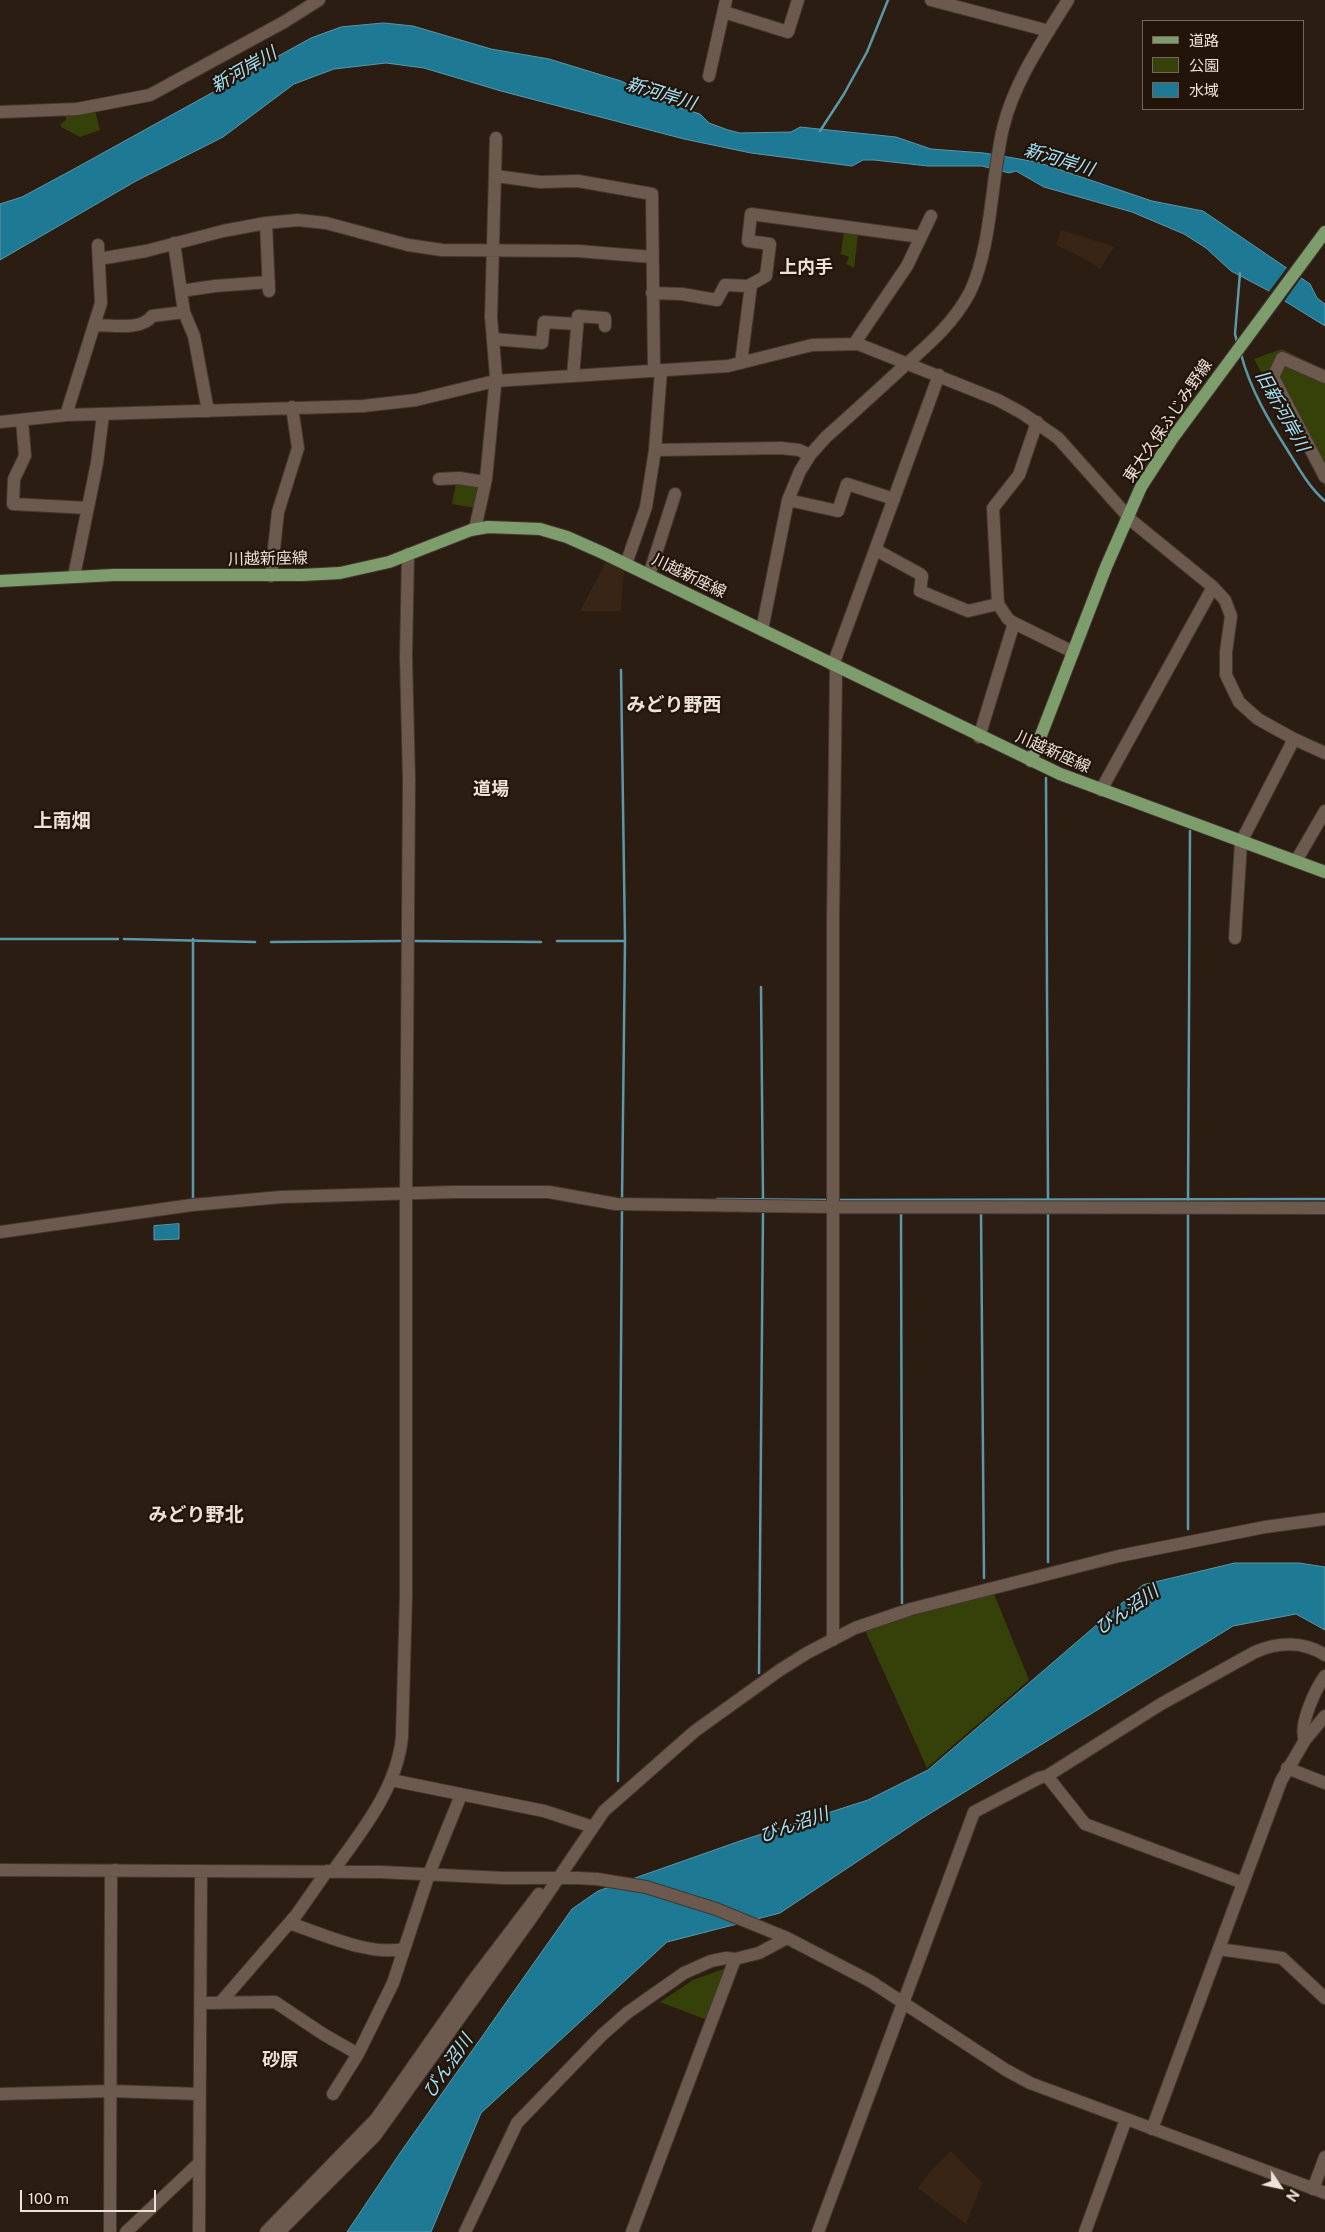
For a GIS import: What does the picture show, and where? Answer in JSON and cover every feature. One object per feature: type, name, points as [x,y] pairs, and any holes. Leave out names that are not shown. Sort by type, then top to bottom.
[{"type":"main road","name":"東大久保ふじみ野線","points":[[1031,761],[1128,516],[1156,462],[1325,232]]},
{"type":"main road","name":"川越新座線","points":[[0,581],[74,576],[156,574],[271,576],[323,574],[372,567],[475,529],[501,526],[540,529],[581,542],[1031,761],[1101,790],[1325,872]]},
{"type":"street","points":[[0,112],[77,109],[150,96],[284,22],[319,0]]},
{"type":"street","points":[[709,76],[725,6],[788,32],[798,0]]},
{"type":"street","points":[[931,0],[1049,31]]},
{"type":"street","points":[[762,630],[788,500],[800,471],[810,455],[826,437],[952,320],[969,293],[980,262],[1002,132],[1017,88],[1068,0]]},
{"type":"street","points":[[475,529],[485,482],[495,381],[496,360],[491,316],[496,138]]},
{"type":"street","points":[[496,176],[540,182],[578,181],[652,194],[652,292],[657,370],[655,450],[646,507],[626,564]]},
{"type":"street","points":[[652,292],[682,294],[717,300],[725,285],[751,284],[766,276],[770,244],[748,240],[751,214],[921,238]]},
{"type":"street","points":[[854,344],[907,266],[931,216]]},
{"type":"street","points":[[99,259],[266,223],[298,220],[326,222],[408,245],[442,250],[578,251],[652,257]]},
{"type":"street","points":[[181,291],[215,286],[269,286],[266,223]]},
{"type":"street","points":[[174,243],[184,312],[194,336],[208,411]]},
{"type":"street","points":[[66,415],[101,303],[98,244]]},
{"type":"street","points":[[741,363],[751,284]]},
{"type":"street","points":[[94,325],[136,325],[149,321],[152,316],[184,312]]},
{"type":"street","points":[[574,376],[578,316],[605,318],[605,326]]},
{"type":"street","points":[[493,339],[542,343],[544,322],[577,324]]},
{"type":"street","points":[[0,422],[66,415],[363,406],[416,400],[495,381],[728,366],[812,345],[854,344],[907,363],[998,400],[1036,422],[1058,438],[1128,516],[1213,587],[1225,600],[1231,616],[1226,652],[1226,675],[1239,702],[1247,710],[1294,739],[1325,753]]},
{"type":"street","points":[[1325,377],[1282,358],[1273,377],[1325,477]]},
{"type":"street","points":[[833,1640],[834,666],[940,376]]},
{"type":"street","points":[[271,576],[278,512],[298,448],[292,407]]},
{"type":"street","points":[[74,576],[97,463],[103,415]]},
{"type":"street","points":[[22,420],[25,456],[14,478],[13,504],[88,508]]},
{"type":"street","points":[[1036,422],[1019,475],[993,508],[998,604],[1008,619],[1014,623],[1073,652]]},
{"type":"street","points":[[655,450],[781,448],[799,450],[810,455]]},
{"type":"street","points":[[439,479],[459,478],[485,482]]},
{"type":"street","points":[[788,500],[838,511],[847,484],[894,499]]},
{"type":"street","points":[[649,575],[675,494]]},
{"type":"street","points":[[876,550],[920,574],[922,576],[920,591],[968,611],[998,604]]},
{"type":"street","points":[[220,2003],[289,1923],[376,1810],[391,1780],[401,1749],[406,1596],[409,780],[406,656],[408,554]]},
{"type":"street","points":[[1101,790],[1213,587]]},
{"type":"street","points":[[979,737],[1014,623]]},
{"type":"street","points":[[1235,938],[1240,842],[1294,739]]},
{"type":"street","points":[[1296,861],[1325,812]]},
{"type":"street","points":[[0,1232],[192,1205],[291,1197],[406,1194],[548,1192],[616,1204],[833,1207],[1325,1208]]},
{"type":"street","points":[[279,2232],[375,2136],[555,1878],[608,1806],[695,1731],[780,1670],[807,1653],[868,1622],[903,1612],[1119,1556],[1264,1527],[1325,1519]]},
{"type":"street","points":[[818,2232],[974,1812],[1039,1778],[1047,1776],[1160,1704],[1255,1652],[1267,1647],[1288,1644],[1312,1648],[1325,1655]]},
{"type":"street","points":[[1305,1740],[1302,1730],[1317,1690],[1325,1676]]},
{"type":"street","points":[[1152,2129],[1287,1768],[1305,1740],[1325,1716]]},
{"type":"street","points":[[1287,1768],[1325,1783]]},
{"type":"street","points":[[1047,1776],[1085,1824],[1243,1883]]},
{"type":"street","points":[[391,1780],[544,1811],[593,1827]]},
{"type":"street","points":[[333,2094],[358,2054],[393,1983],[403,1949],[460,1795]]},
{"type":"street","points":[[0,1870],[330,1871],[597,1879],[646,1887],[716,1909],[772,1931],[858,1974],[1018,2077],[1325,2194]]},
{"type":"street","points":[[110,2232],[111,1876],[115,1870]]},
{"type":"street","points":[[199,2232],[201,1871]]},
{"type":"street","points":[[266,2232],[353,2145],[376,2119],[472,1982],[555,1878]]},
{"type":"street","points":[[289,1923],[372,1950],[389,1952],[403,1949]]},
{"type":"street","points":[[468,2231],[517,2123],[566,2071],[627,2013],[684,1973],[711,1961],[726,1958],[735,1959],[766,1951],[787,1938]]},
{"type":"street","points":[[1219,1949],[1282,1958],[1325,1998]]},
{"type":"street","points":[[632,2232],[735,1959]]},
{"type":"street","points":[[200,2003],[275,2002],[323,2034],[358,2054]]},
{"type":"street","points":[[0,2094],[111,2091],[199,2094]]},
{"type":"street","points":[[1085,2232],[1126,2119]]},
{"type":"street","points":[[1313,2189],[1325,2157]]},
{"type":"street","points":[[126,2232],[200,2163]]},
{"type":"shaded area","points":[[1061,230],[1114,247],[1100,269],[1087,260],[1056,245]]},
{"type":"shaded area","points":[[607,560],[624,568],[621,611],[580,611]]},
{"type":"shaded area","points":[[951,2151],[982,2183],[966,2224],[918,2188],[929,2173]]},
{"type":"green space","points":[[95,110],[100,130],[80,137],[61,127],[61,124],[66,120],[66,113]]},
{"type":"green space","points":[[844,229],[855,231],[854,235],[858,235],[854,268],[846,264],[849,257],[841,254]]},
{"type":"green space","points":[[1282,349],[1325,370],[1325,487],[1254,359]]},
{"type":"green space","points":[[456,483],[480,488],[476,508],[452,504]]},
{"type":"green space","points":[[994,1594],[1029,1680],[927,1768],[865,1630],[876,1625]]},
{"type":"green space","points":[[726,1968],[707,2020],[660,2002],[693,1980]]},
{"type":"water","points":[[384,23],[413,26],[491,49],[549,59],[621,81],[671,105],[700,114],[709,123],[740,133],[791,132],[800,127],[896,137],[931,149],[984,153],[1037,162],[1152,201],[1203,211],[1310,284],[1317,298],[1325,304],[1325,326],[1267,290],[1231,271],[1206,248],[1184,234],[1132,212],[1044,187],[1016,171],[1009,173],[982,166],[928,166],[874,160],[863,160],[852,166],[751,153],[684,139],[501,91],[424,68],[386,63],[334,69],[294,84],[223,137],[136,181],[0,260],[0,204],[22,197],[311,38],[341,27]]},
{"type":"water","points":[[179,1224],[179,1239],[154,1240],[154,1226]]},
{"type":"water","name":"びん沼川","points":[[1235,1563],[1299,1563],[1325,1567],[1325,1630],[1296,1614],[1233,1626],[921,1819],[780,1913],[667,1942],[481,2113],[431,2232],[347,2232],[400,2153],[572,1909],[598,1891],[740,1841],[868,1800],[928,1770],[1143,1585]]},
{"type":"pier","points":[[1289,265],[1303,275],[1283,303],[1268,293]]},
{"type":"waterway","points":[[820,131],[844,94],[867,52],[888,0]]},
{"type":"waterway","name":"旧新河岸川","points":[[1237,342],[1235,334],[1240,273]]},
{"type":"waterway","name":"旧新河岸川","points":[[1241,354],[1249,380],[1267,416],[1305,478],[1325,501]]},
{"type":"waterway","points":[[621,670],[625,941],[622,1201]]},
{"type":"waterway","points":[[1046,778],[1048,1200]]},
{"type":"waterway","points":[[1188,1200],[1190,831]]},
{"type":"waterway","points":[[0,939],[118,939]]},
{"type":"waterway","points":[[124,939],[255,942]]},
{"type":"waterway","points":[[193,939],[193,1200]]},
{"type":"waterway","points":[[271,942],[400,941]]},
{"type":"waterway","points":[[414,941],[541,942]]},
{"type":"waterway","points":[[557,941],[625,941]]},
{"type":"waterway","points":[[761,987],[763,1200]]},
{"type":"waterway","points":[[717,1199],[829,1200]]},
{"type":"waterway","points":[[837,1200],[1325,1199]]},
{"type":"waterway","points":[[618,1781],[622,1209]]},
{"type":"waterway","points":[[759,1673],[763,1211]]},
{"type":"waterway","points":[[1048,1211],[1048,1562]]},
{"type":"waterway","points":[[1188,1211],[1188,1529]]},
{"type":"waterway","points":[[901,1212],[902,1603]]},
{"type":"waterway","points":[[981,1212],[984,1578]]},
{"type":"district","name":"上内手","points":[[806,267]]},
{"type":"district","name":"みどり野西","points":[[674,705]]},
{"type":"district","name":"道場","points":[[491,789]]},
{"type":"district","name":"上南畑","points":[[62,821]]},
{"type":"district","name":"みどり野北","points":[[196,1515]]},
{"type":"district","name":"砂原","points":[[280,2060]]},
{"type":"water label","name":"新河岸川","points":[[244,70]]},
{"type":"water label","name":"新河岸川","points":[[661,94]]},
{"type":"water label","name":"新河岸川","points":[[1059,160]]}]
